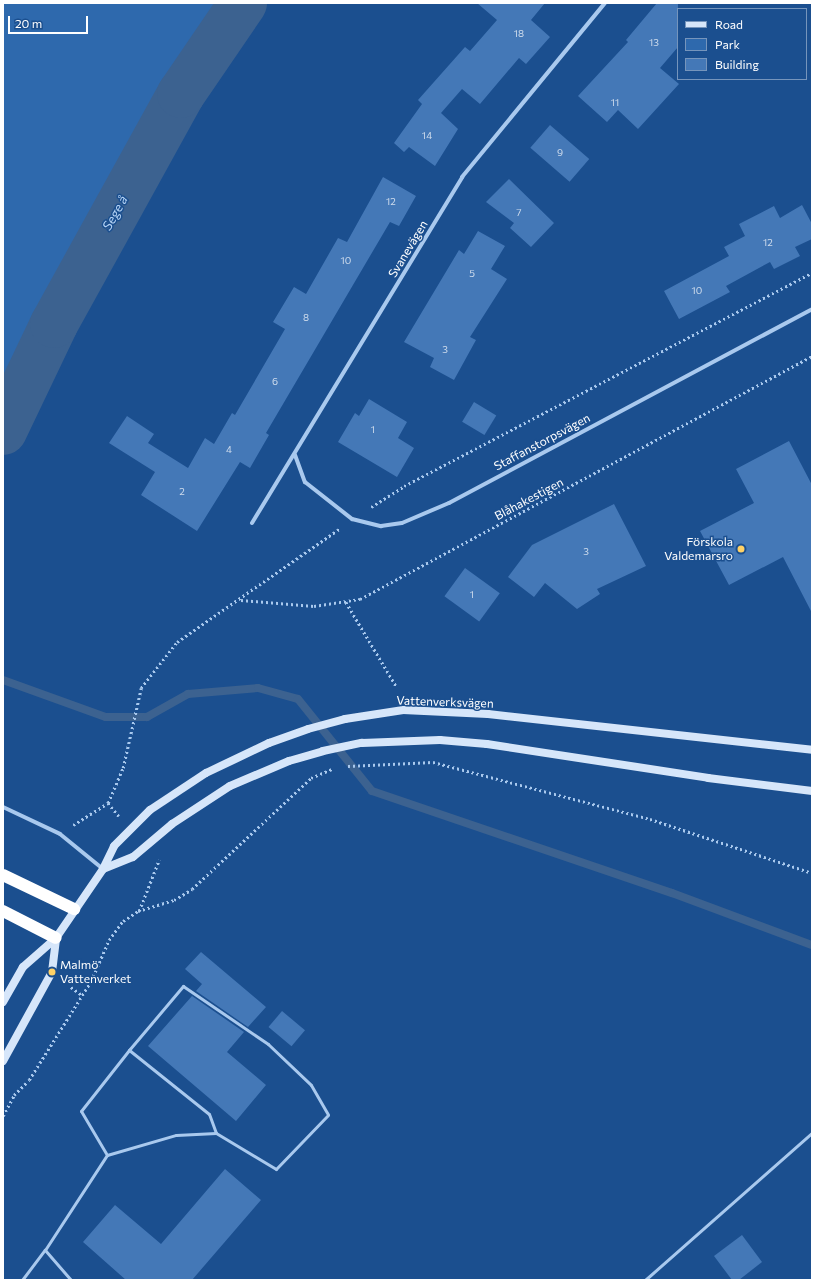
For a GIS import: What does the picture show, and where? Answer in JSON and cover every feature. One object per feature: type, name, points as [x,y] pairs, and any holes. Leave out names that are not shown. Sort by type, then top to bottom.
[{"type":"highway","points":[[3,875],[74,909]]},
{"type":"highway","points":[[3,911],[56,938]]},
{"type":"street","name":"Svanevägen","points":[[252,523],[295,455],[462,178],[605,3]]},
{"type":"street","name":"Staffanstorpsvägen","points":[[295,455],[305,482],[352,519],[381,526],[402,523],[449,503],[812,309]]},
{"type":"street","name":"Vattenverksvägen","points":[[3,1002],[23,967],[56,938],[74,909],[103,869],[114,846],[150,810],[176,792],[237,757],[308,729],[345,719],[403,710],[448,712],[812,750]]},
{"type":"street","points":[[3,807],[60,834],[103,869],[133,857],[177,821],[230,786],[270,769],[323,751],[362,743],[440,740],[487,744],[708,778],[812,791]]},
{"type":"street","name":"Vattenverksvägen","points":[[3,1061],[52,972],[56,938]]},
{"type":"lane","points":[[22,1280],[45,1250],[107,1155],[176,1135],[216,1133],[276,1169],[328,1115],[311,1085],[268,1044],[183,986],[80,1111],[107,1155]]},
{"type":"lane","points":[[129,1050],[209,1114],[216,1133]]},
{"type":"lane","points":[[645,1280],[812,1133]]},
{"type":"lane","points":[[45,1250],[71,1280]]},
{"type":"path","points":[[60,834],[108,803],[125,758],[141,688],[177,642],[240,600],[352,519],[404,486],[812,273]]},
{"type":"path","name":"Blåhakestigen","points":[[240,600],[314,606],[360,599],[406,576],[812,356]]},
{"type":"path","points":[[346,602],[396,686]]},
{"type":"path","points":[[3,1116],[14,1095],[29,1080],[82,995],[109,940],[123,921],[138,911],[174,900],[192,889],[312,778],[339,767],[370,763],[433,762],[650,819],[812,873]]},
{"type":"path","points":[[71,987],[82,995]]},
{"type":"green space","points":[[3,3],[243,3],[181,94],[54,324],[3,431]]},
{"type":"building","points":[[477,3],[545,3],[531,20],[550,37],[526,64],[519,58],[480,104],[462,89],[441,113],[458,129],[435,166],[409,147],[404,152],[394,143],[422,104],[418,100],[465,47],[470,51],[497,20]]},
{"type":"building","points":[[657,3],[678,3],[677,48],[660,68],[679,84],[638,129],[618,110],[607,122],[578,96],[628,42],[626,40]]},
{"type":"building","points":[[550,125],[589,159],[570,182],[530,148]]},
{"type":"building","points":[[383,177],[416,196],[399,226],[390,222],[266,433],[269,435],[250,468],[240,462],[197,531],[141,495],[155,472],[109,443],[127,416],[154,434],[148,443],[188,468],[205,438],[214,444],[232,413],[235,415],[285,329],[273,322],[294,287],[306,294],[338,238],[347,242]]},
{"type":"building","points":[[509,179],[554,223],[531,247],[510,228],[514,223],[486,202]]},
{"type":"building","points":[[802,205],[812,224],[812,239],[795,247],[800,256],[774,269],[770,262],[726,286],[730,292],[679,319],[664,291],[729,256],[724,247],[745,236],[739,224],[774,206],[780,218]]},
{"type":"building","points":[[478,231],[505,246],[491,269],[507,279],[470,337],[476,340],[454,380],[430,367],[434,358],[404,342],[459,250],[464,254]]},
{"type":"building","points":[[369,399],[407,422],[398,438],[414,448],[397,477],[338,442],[355,413],[359,416]]},
{"type":"building","points":[[474,402],[496,415],[484,435],[462,422]]},
{"type":"building","points":[[789,441],[812,485],[812,613],[783,557],[729,585],[700,531],[754,503],[736,469]]},
{"type":"building","points":[[614,504],[646,566],[597,589],[600,594],[577,609],[545,583],[534,597],[508,577],[532,545]]},
{"type":"building","points":[[465,568],[500,593],[479,622],[444,596]]},
{"type":"building","points":[[201,952],[266,1007],[248,1027],[196,991],[202,984],[185,969]]},
{"type":"building","points":[[192,996],[244,1032],[227,1052],[266,1085],[236,1121],[148,1046]]},
{"type":"building","points":[[282,1011],[305,1030],[291,1046],[269,1027]]},
{"type":"building","points":[[225,1169],[261,1200],[192,1280],[126,1280],[83,1242],[115,1205],[161,1244]]},
{"type":"building","points":[[742,1235],[762,1262],[739,1280],[732,1280],[714,1256]]},
{"type":"waterway","name":"Sege å","points":[[3,431],[54,324],[181,94],[243,3]]},
{"type":"waterway","points":[[3,680],[106,717],[147,717],[188,694],[258,688],[298,699],[372,791],[672,893],[812,945]]},
{"type":"place","name":"Förskola Valdemarsro","points":[[741,549]]},
{"type":"place","name":"Malmö Vattenverket","points":[[52,972]]}]
